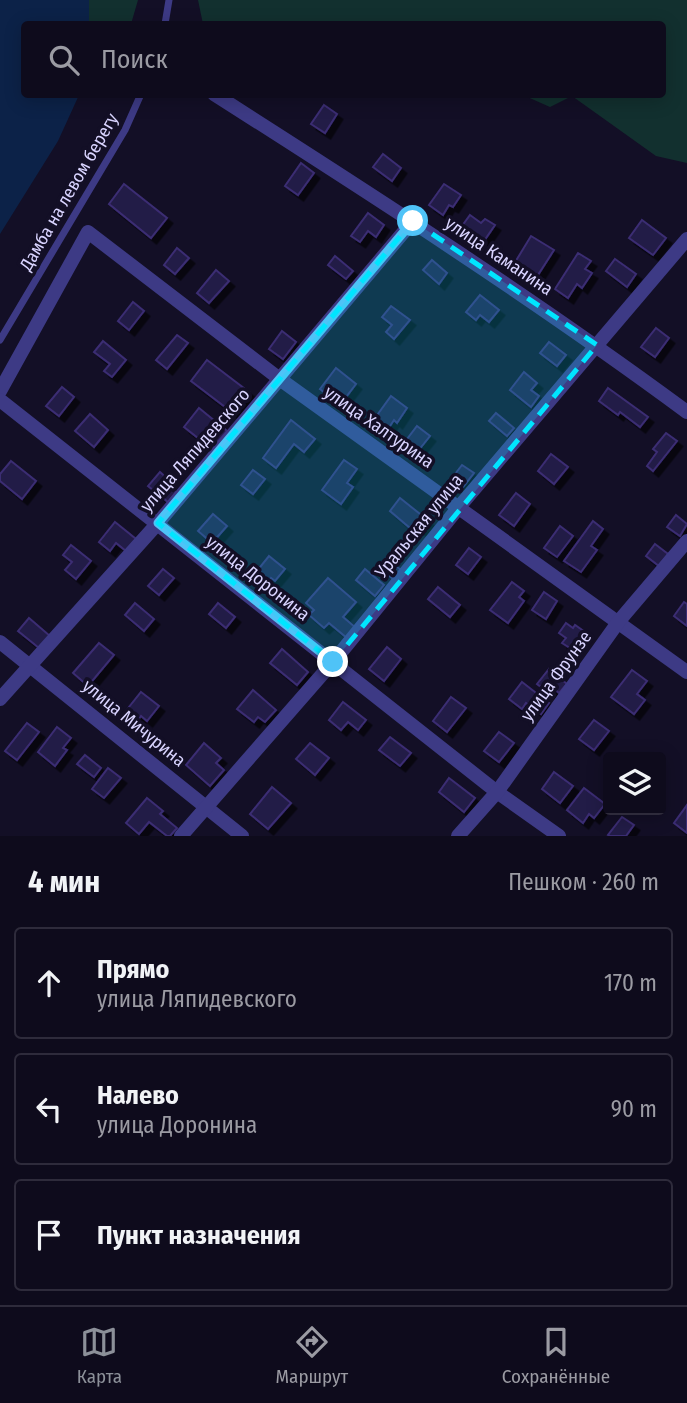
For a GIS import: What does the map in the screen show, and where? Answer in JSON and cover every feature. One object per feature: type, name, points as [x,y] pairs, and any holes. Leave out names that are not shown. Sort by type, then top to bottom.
[{"type":"street","name":"улица Каманина","points":[[220,98],[413,221],[597,345],[687,412]]},
{"type":"street","name":"улица Ляпидевского","points":[[0,699],[158,523],[413,221]]},
{"type":"street","name":"улица Халтурина","points":[[0,391],[88,232],[281,380],[687,672]]},
{"type":"street","name":"Уральская улица","points":[[181,836],[333,662],[459,507],[687,239]]},
{"type":"street","name":"улица Доронина","points":[[0,400],[497,792],[559,836]]},
{"type":"street","name":"улица Фрунзе","points":[[458,836],[497,792],[619,621],[687,541]]},
{"type":"street","name":"улица Мичурина","points":[[0,642],[242,836]]},
{"type":"lane","points":[[166,21],[169,0]]},
{"type":"lane","name":"Дамба на левом берегу","points":[[0,340],[125,130],[139,98]]},
{"type":"highlighted area","points":[[413,221],[597,345],[333,662],[158,523]]},
{"type":"green space","points":[[89,0],[138,0],[132,21],[89,21]]},
{"type":"green space","points":[[198,0],[687,0],[687,163],[656,156],[575,98],[666,98],[666,21],[202,21]]},
{"type":"green space","points":[[530,98],[568,98],[550,107]]},
{"type":"water","points":[[0,0],[89,0],[89,21],[21,21],[21,98],[78,98],[58,141],[0,234]]},
{"type":"building","points":[[324,105],[337,114],[325,133],[311,124]]},
{"type":"building","points":[[383,154],[401,168],[392,181],[373,167]]},
{"type":"building","points":[[301,163],[314,173],[298,195],[285,186]]},
{"type":"building","points":[[124,184],[167,218],[151,238],[109,204]]},
{"type":"building","points":[[444,184],[461,195],[453,207],[449,205],[443,215],[429,205]]},
{"type":"building","points":[[368,213],[384,225],[376,237],[368,231],[360,242],[351,236]]},
{"type":"building","points":[[470,215],[481,223],[485,219],[495,225],[484,241],[462,226]]},
{"type":"building","points":[[642,220],[666,238],[653,255],[629,238]]},
{"type":"building","points":[[531,236],[554,250],[536,278],[514,264]]},
{"type":"building","points":[[177,248],[189,258],[175,274],[164,265]]},
{"type":"building","points":[[578,253],[591,261],[585,269],[592,273],[582,288],[577,284],[568,298],[555,289]]},
{"type":"building","points":[[335,256],[353,271],[346,279],[328,265]]},
{"type":"building","points":[[615,259],[636,274],[627,287],[606,271]]},
{"type":"building","points":[[432,260],[447,273],[439,284],[423,270]]},
{"type":"building","points":[[216,270],[229,281],[209,303],[197,293]]},
{"type":"building","points":[[480,295],[499,310],[489,322],[480,315],[476,320],[466,312]]},
{"type":"building","points":[[133,302],[144,311],[129,330],[118,321]]},
{"type":"building","points":[[391,306],[410,320],[394,339],[386,332],[392,325],[382,317]]},
{"type":"building","points":[[656,328],[669,338],[655,357],[641,347]]},
{"type":"building","points":[[282,331],[296,342],[283,359],[269,349]]},
{"type":"building","points":[[177,335],[188,343],[167,369],[156,360]]},
{"type":"building","points":[[103,341],[126,360],[112,377],[104,371],[110,364],[94,352]]},
{"type":"building","points":[[549,342],[566,355],[557,366],[540,353]]},
{"type":"building","points":[[207,360],[249,392],[233,413],[191,381]]},
{"type":"building","points":[[336,368],[356,384],[340,405],[320,389]]},
{"type":"building","points":[[524,372],[537,383],[531,390],[539,396],[531,407],[510,390]]},
{"type":"building","points":[[62,387],[74,397],[59,416],[46,406]]},
{"type":"building","points":[[608,388],[648,417],[640,427],[599,401]]},
{"type":"building","points":[[391,396],[407,408],[397,423],[394,420],[384,435],[370,425]]},
{"type":"building","points":[[199,408],[227,431],[216,444],[207,436],[203,442],[184,427]]},
{"type":"building","points":[[496,413],[514,428],[507,436],[489,421]]},
{"type":"building","points":[[90,414],[108,430],[94,447],[75,431]]},
{"type":"building","points":[[291,420],[315,439],[304,452],[294,444],[276,468],[263,458]]},
{"type":"building","points":[[417,426],[430,436],[414,456],[401,447]]},
{"type":"building","points":[[666,433],[677,441],[653,471],[647,466],[657,452],[653,449]]},
{"type":"building","points":[[551,454],[568,467],[554,484],[538,471]]},
{"type":"building","points":[[344,460],[357,469],[347,483],[353,487],[341,504],[322,490]]},
{"type":"building","points":[[11,461],[36,481],[22,499],[0,481],[0,474]]},
{"type":"building","points":[[462,465],[474,473],[463,487],[452,478]]},
{"type":"building","points":[[253,470],[265,479],[253,494],[241,485]]},
{"type":"building","points":[[160,472],[170,481],[167,484],[176,492],[168,502],[148,486]]},
{"type":"building","points":[[516,493],[530,504],[514,526],[499,515]]},
{"type":"building","points":[[400,498],[430,522],[423,532],[413,524],[410,528],[390,511]]},
{"type":"building","points":[[213,514],[227,526],[212,543],[198,531]]},
{"type":"building","points":[[676,515],[687,524],[680,536],[667,527]]},
{"type":"building","points":[[593,521],[603,529],[591,546],[597,550],[581,572],[564,561]]},
{"type":"building","points":[[115,522],[136,539],[126,551],[116,543],[110,551],[99,542]]},
{"type":"building","points":[[560,526],[573,536],[557,557],[544,548]]},
{"type":"building","points":[[655,544],[668,554],[659,566],[646,556]]},
{"type":"building","points":[[71,545],[91,561],[76,579],[65,570],[72,562],[63,555]]},
{"type":"building","points":[[469,548],[481,557],[468,574],[456,565]]},
{"type":"building","points":[[269,556],[285,569],[275,581],[271,578],[265,587],[252,577]]},
{"type":"building","points":[[386,558],[401,570],[393,579],[378,567]]},
{"type":"building","points":[[163,569],[174,578],[159,595],[148,586]]},
{"type":"building","points":[[365,569],[384,585],[375,596],[356,580]]},
{"type":"building","points":[[328,578],[356,602],[343,617],[356,628],[347,638],[329,623],[324,628],[309,615],[314,610],[306,603]]},
{"type":"building","points":[[512,582],[524,591],[519,597],[524,601],[508,623],[490,610]]},
{"type":"building","points":[[438,587],[460,605],[450,617],[428,599]]},
{"type":"building","points":[[544,592],[557,601],[546,619],[532,610]]},
{"type":"building","points":[[684,602],[687,604],[687,626],[674,616]]},
{"type":"building","points":[[135,603],[154,619],[144,631],[125,615]]},
{"type":"building","points":[[218,603],[235,617],[226,628],[209,614]]},
{"type":"building","points":[[29,618],[50,636],[39,648],[18,631]]},
{"type":"building","points":[[566,623],[585,632],[573,650],[562,643],[566,638],[559,633]]},
{"type":"building","points":[[99,643],[114,655],[88,686],[73,673]]},
{"type":"building","points":[[387,647],[401,659],[384,681],[369,669]]},
{"type":"building","points":[[282,649],[308,672],[297,685],[270,663]]},
{"type":"building","points":[[549,669],[567,684],[559,693],[554,689],[550,694],[537,684]]},
{"type":"building","points":[[632,670],[647,681],[637,694],[645,700],[634,714],[611,697]]},
{"type":"building","points":[[522,682],[549,703],[541,714],[526,703],[522,709],[509,699]]},
{"type":"building","points":[[253,690],[276,710],[265,722],[258,717],[254,722],[237,709]]},
{"type":"building","points":[[141,692],[159,706],[147,721],[141,716],[137,721],[125,712]]},
{"type":"building","points":[[451,697],[466,708],[447,732],[433,721]]},
{"type":"building","points":[[343,702],[366,720],[358,730],[348,722],[341,730],[329,720]]},
{"type":"building","points":[[594,720],[609,731],[594,750],[579,739]]},
{"type":"building","points":[[27,723],[39,732],[17,760],[5,751]]},
{"type":"building","points":[[57,727],[71,738],[63,748],[67,750],[55,766],[38,752]]},
{"type":"building","points":[[499,732],[514,743],[499,762],[484,751]]},
{"type":"building","points":[[390,737],[411,753],[400,766],[379,750]]},
{"type":"building","points":[[204,743],[221,758],[216,763],[224,770],[210,786],[186,765]]},
{"type":"building","points":[[310,743],[329,758],[315,775],[296,759]]},
{"type":"building","points":[[85,755],[101,768],[94,777],[77,764]]},
{"type":"building","points":[[108,768],[121,778],[104,798],[92,789]]},
{"type":"building","points":[[554,772],[573,786],[560,803],[542,789]]},
{"type":"building","points":[[449,778],[475,798],[464,812],[439,792]]},
{"type":"building","points":[[272,787],[291,803],[268,829],[250,814]]},
{"type":"building","points":[[584,788],[603,802],[594,818],[589,814],[583,823],[567,810]]},
{"type":"building","points":[[147,798],[163,811],[160,814],[177,828],[170,836],[149,822],[139,834],[126,823]]},
{"type":"building","points":[[687,805],[687,833],[674,823]]},
{"type":"building","points":[[622,817],[634,825],[626,836],[608,835]]},
{"type":"route","points":[[333,662],[158,523],[413,221]]}]
